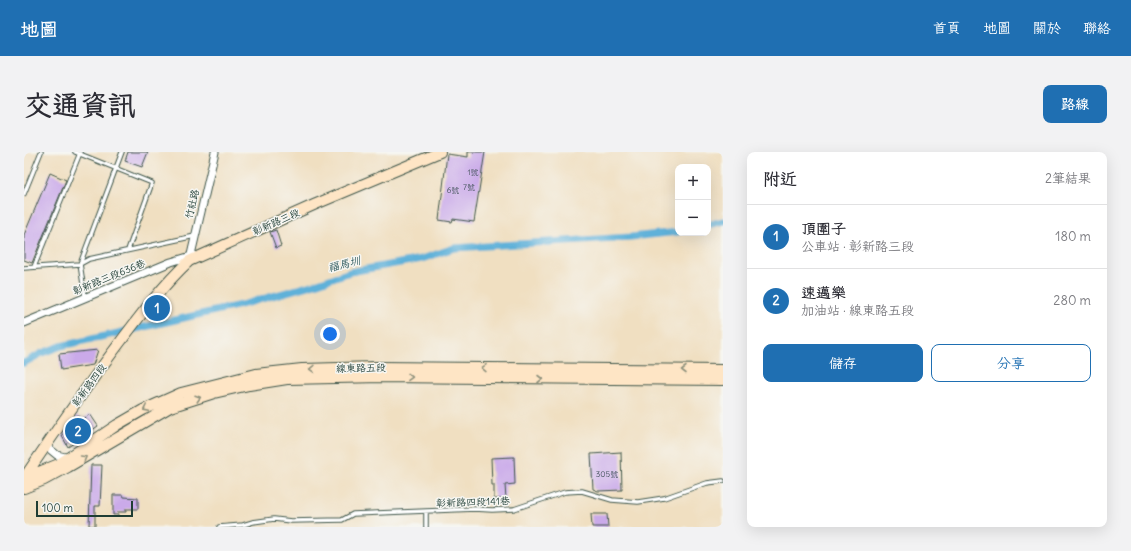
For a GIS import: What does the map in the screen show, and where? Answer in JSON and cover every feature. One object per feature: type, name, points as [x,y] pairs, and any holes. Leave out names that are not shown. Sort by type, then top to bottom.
[{"type":"main road","name":"彰新路三段","points":[[135,322],[190,258],[202,255],[316,204],[440,152]]},
{"type":"main road","name":"彰新路四段","points":[[24,478],[135,322]]},
{"type":"main road","name":"線東路五段","points":[[24,478],[60,464],[143,410],[181,393],[256,374],[302,369],[376,367],[723,370]]},
{"type":"main road","name":"線東路五段","points":[[24,488],[44,480],[170,407],[214,393],[249,385],[287,379],[382,377],[723,380]]},
{"type":"street","name":"竹社路","points":[[190,258],[215,152]]},
{"type":"street","name":"彰新路三段636巷","points":[[24,323],[171,262],[190,258]]},
{"type":"street","points":[[46,446],[57,455],[69,458]]},
{"type":"lane","points":[[24,194],[41,152]]},
{"type":"lane","points":[[75,152],[152,183],[128,250]]},
{"type":"lane","points":[[85,298],[80,264],[122,152]]},
{"type":"lane","points":[[34,267],[80,153]]},
{"type":"lane","points":[[24,268],[80,264],[89,259],[195,236]]},
{"type":"lane","name":"彰新路四段141巷","points":[[219,527],[243,525],[274,519],[291,521],[342,520],[353,514],[475,509],[514,509],[565,492],[582,491],[612,500],[638,502],[664,498],[707,483],[723,481]]},
{"type":"lane","points":[[426,512],[426,527]]},
{"type":"building","points":[[128,152],[148,152],[142,167],[125,161]]},
{"type":"building","points":[[468,152],[485,152],[474,222],[453,219],[452,222],[439,220],[447,154],[468,157]]},
{"type":"building","points":[[50,173],[66,180],[32,263],[24,260],[24,235]]},
{"type":"building","points":[[276,230],[281,246],[276,248],[270,232]]},
{"type":"building","points":[[98,350],[93,365],[61,370],[59,354]]},
{"type":"building","points":[[90,414],[98,426],[68,447],[62,436],[77,415],[82,420]]},
{"type":"building","points":[[621,452],[622,490],[598,491],[593,489],[591,454]]},
{"type":"building","points":[[514,457],[515,484],[505,485],[506,499],[494,499],[491,458]]},
{"type":"building","points":[[91,465],[102,465],[100,506],[95,506],[95,526],[89,526]]},
{"type":"building","points":[[113,495],[138,498],[138,509],[126,509],[126,512],[118,512],[118,515],[113,515]]},
{"type":"building","points":[[591,514],[607,514],[608,527],[592,527]]},
{"type":"waterway","name":"福馬圳","points":[[711,224],[723,221]]},
{"type":"waterway","name":"福馬圳","points":[[24,363],[42,353],[61,346],[241,305],[315,284],[350,272],[422,259],[454,248],[631,237],[675,232]]},
{"type":"place","name":"頂圍子","points":[[157,308]]},
{"type":"place","name":"速邁樂","points":[[78,431]]}]
